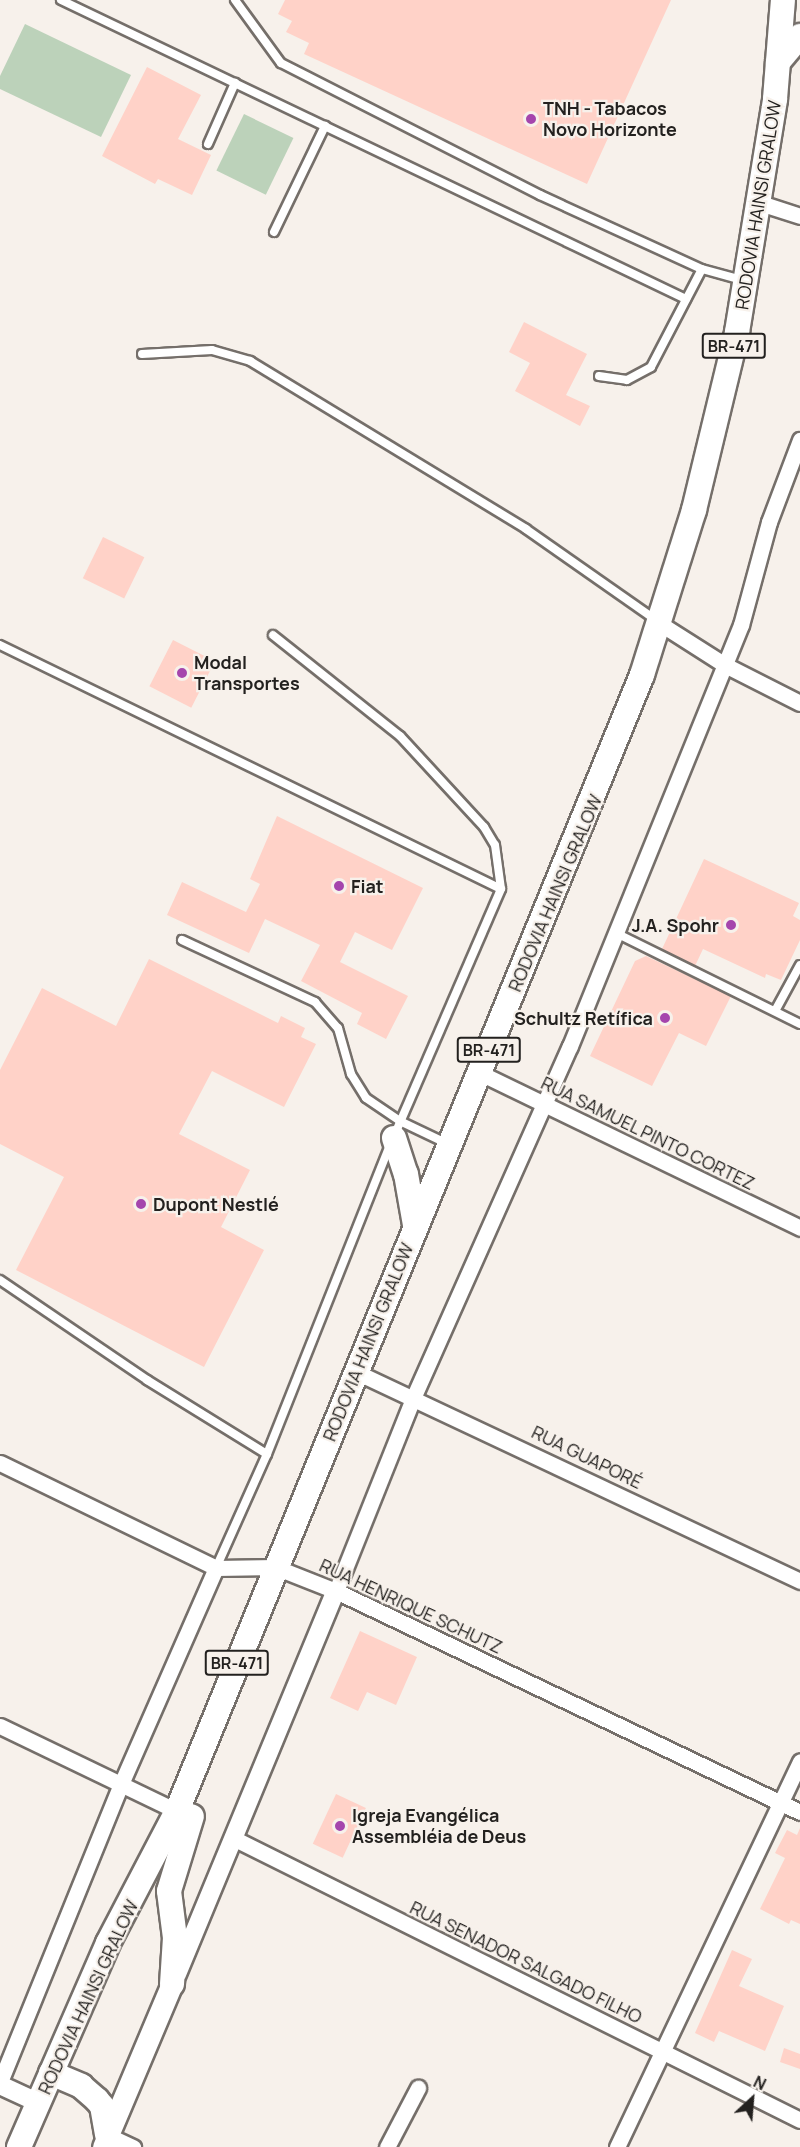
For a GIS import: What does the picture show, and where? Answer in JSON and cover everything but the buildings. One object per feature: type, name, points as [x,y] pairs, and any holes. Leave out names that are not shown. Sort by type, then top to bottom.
[{"type":"main road","name":"RODOVIA HAINSI GRALOW","points":[[37,2147],[59,2076],[177,1811],[415,1225],[606,769],[659,622],[715,431],[746,282],[760,203],[778,62],[783,0]]},
{"type":"main road","points":[[778,62],[800,36]]},
{"type":"main road","points":[[397,1130],[415,1225]]},
{"type":"main road","points":[[105,2141],[172,1984],[175,1938],[169,1891],[216,1740],[221,1703]]},
{"type":"main road","name":"RODOVIA HAINSI GRALOW","points":[[19,2147],[39,2103],[59,2076]]},
{"type":"main road","points":[[59,2076],[81,2086],[102,2106],[105,2141]]},
{"type":"street","points":[[760,203],[800,216]]},
{"type":"street","points":[[172,1984],[235,1839],[414,1396],[616,933],[741,625],[769,522],[800,440]]},
{"type":"street","points":[[659,622],[725,664],[800,703]]},
{"type":"street","name":"RUA SAMUEL PINTO CORTEZ","points":[[480,1073],[800,1228]]},
{"type":"street","name":"RUA GUAPORÉ","points":[[356,1372],[414,1396],[800,1581]]},
{"type":"street","name":"RUA HENRIQUE SCHUTZ","points":[[0,1463],[216,1568],[275,1568],[336,1591],[800,1812]]},
{"type":"street","points":[[39,2103],[0,2083],[121,1784],[216,1568]]},
{"type":"street","points":[[0,1725],[177,1811]]},
{"type":"street","points":[[617,2147],[800,1761]]},
{"type":"street","name":"RUA SENADOR SALGADO FILHO","points":[[235,1839],[800,2120]]},
{"type":"street","points":[[387,2147],[417,2088]]},
{"type":"street","points":[[105,2141],[133,2147]]},
{"type":"lane","points":[[61,0],[686,299]]},
{"type":"lane","points":[[235,0],[281,63],[540,195],[702,269],[746,282]]},
{"type":"lane","points":[[208,144],[235,83]]},
{"type":"lane","points":[[274,232],[325,126]]},
{"type":"lane","points":[[599,376],[627,380],[651,367],[702,269]]},
{"type":"lane","points":[[142,354],[212,350],[250,361],[526,529],[659,622]]},
{"type":"lane","points":[[216,1568],[267,1454],[397,1130],[501,889],[495,845],[484,827],[400,736],[273,635]]},
{"type":"lane","points":[[0,645],[501,889]]},
{"type":"lane","points":[[616,933],[800,1024]]},
{"type":"lane","points":[[182,940],[315,1002],[338,1028],[351,1074],[366,1098],[397,1130],[450,1145]]},
{"type":"lane","points":[[775,1011],[800,965]]},
{"type":"lane","points":[[0,1280],[147,1380],[267,1454]]},
{"type":"green space","points":[[25,24],[131,75],[101,137],[0,89],[0,76]]},
{"type":"green space","points":[[244,114],[293,138],[266,195],[216,171]]},
{"type":"place","name":"TNH - Tabacos Novo Horizonte","points":[[531,119]]},
{"type":"place","name":"Modal Transportes","points":[[182,673]]},
{"type":"place","name":"Fiat","points":[[339,886]]},
{"type":"place","name":"J.A. Spohr","points":[[731,925]]},
{"type":"place","name":"Schultz Retífica","points":[[665,1018]]},
{"type":"place","name":"Dupont Nestlé","points":[[141,1204]]},
{"type":"place","name":"Igreja Evangélica Assembléia de Deus","points":[[340,1826]]}]
